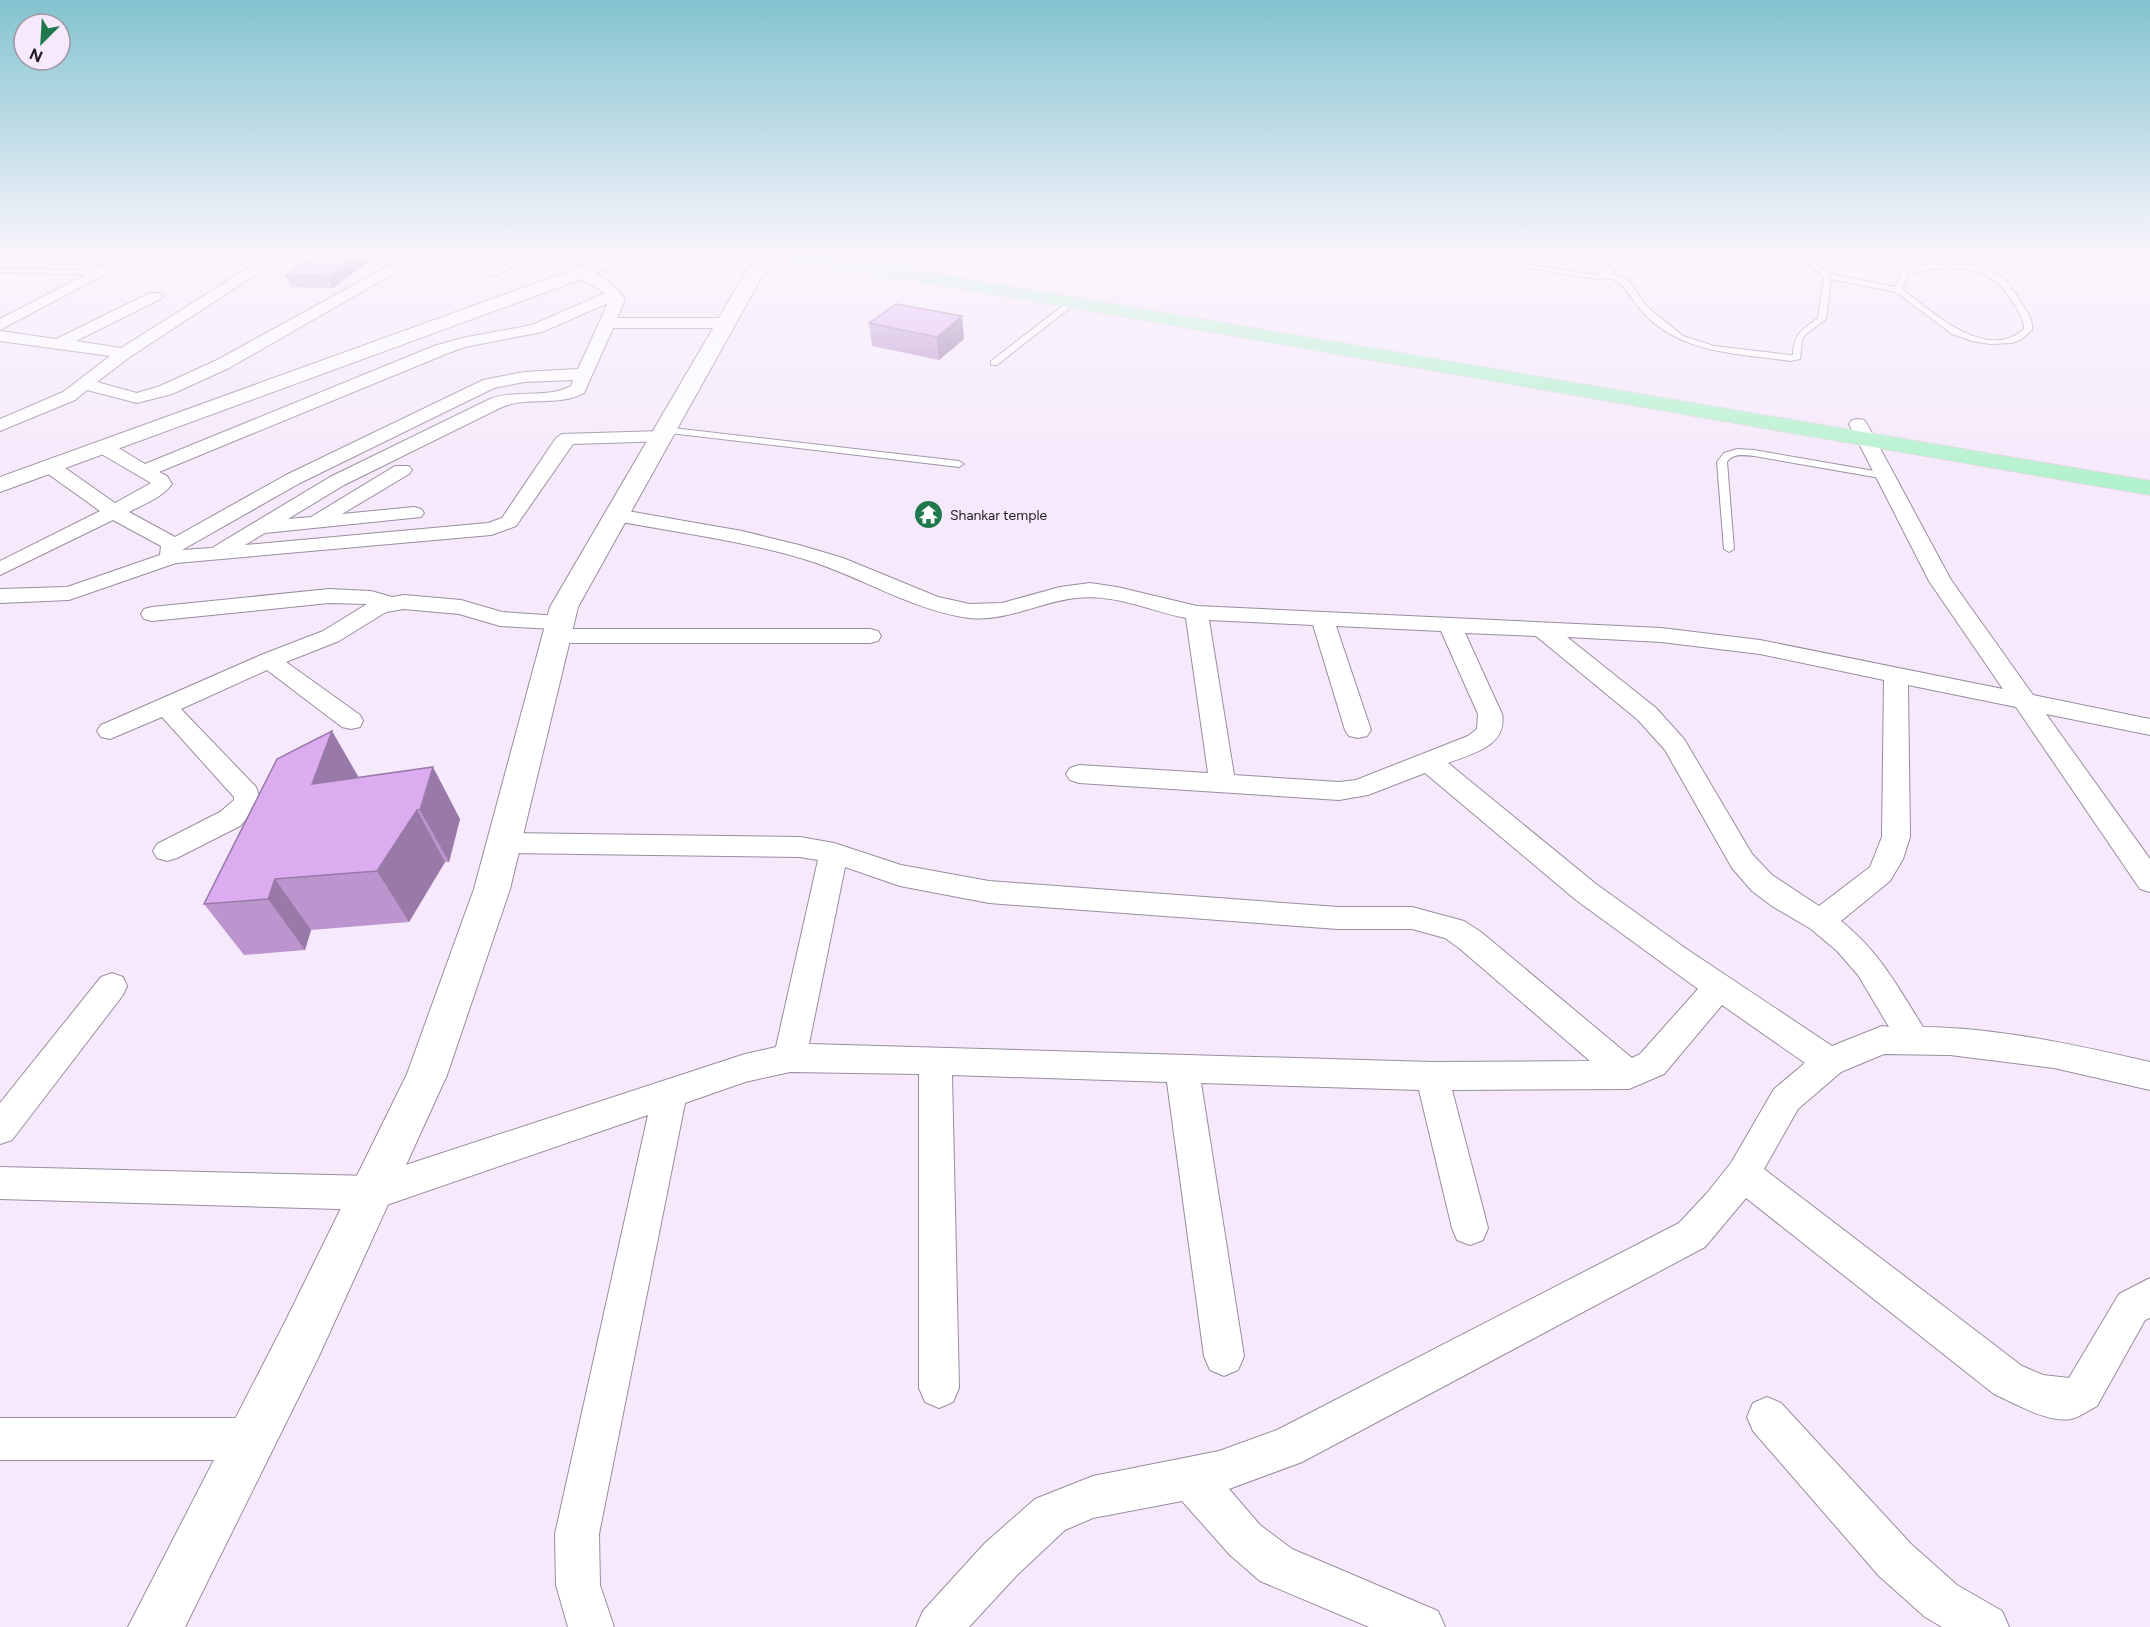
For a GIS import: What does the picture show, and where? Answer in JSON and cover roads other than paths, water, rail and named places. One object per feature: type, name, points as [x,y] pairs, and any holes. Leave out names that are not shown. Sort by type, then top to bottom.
[{"type":"main road","points":[[1219,327],[1862,432],[2150,475]]},
{"type":"main road","points":[[1274,327],[1862,432],[2150,488]]},
{"type":"street","points":[[58,344],[93,327]]},
{"type":"street","points":[[4,422],[54,404],[165,327]]},
{"type":"street","points":[[84,384],[126,397],[137,398],[166,390],[223,364],[289,327]]},
{"type":"street","points":[[0,485],[434,327]]},
{"type":"street","points":[[144,471],[440,350],[462,343],[511,335],[541,327]]},
{"type":"street","points":[[214,555],[371,463],[490,406],[514,398],[572,393],[578,389],[605,327]]},
{"type":"street","points":[[156,1627],[372,1193],[427,1075],[492,889],[564,607],[723,327]]},
{"type":"street","points":[[0,336],[124,353]]},
{"type":"street","points":[[0,596],[69,593],[174,551],[302,474],[489,384],[524,377],[585,374]]},
{"type":"street","points":[[1862,432],[1940,581],[2150,881]]},
{"type":"street","points":[[51,467],[174,551],[214,555],[501,526],[509,522],[563,442],[569,438],[662,433]]},
{"type":"street","points":[[0,569],[151,493],[162,484],[105,448]]},
{"type":"street","points":[[311,523],[402,470]]},
{"type":"street","points":[[259,527],[414,513]]},
{"type":"street","points":[[616,515],[814,556],[921,598],[970,611],[993,612],[1018,608],[1072,591],[1092,590],[1197,613],[1542,629],[1713,640],[1760,646],[2150,727]]},
{"type":"street","points":[[152,614],[329,596],[370,597],[391,604]]},
{"type":"street","points":[[110,731],[269,660],[332,636],[378,608],[404,602],[461,607],[500,619],[558,629],[870,636]]},
{"type":"street","points":[[1197,613],[1222,783]]},
{"type":"street","points":[[1322,619],[1358,730]]},
{"type":"street","points":[[1079,774],[1339,791],[1359,789],[1477,741],[1487,735],[1492,726],[1490,714],[1450,625]]},
{"type":"street","points":[[1542,629],[1647,714],[1675,745],[1742,861],[1761,883],[1821,921],[1848,943],[1869,966],[1914,1040]]},
{"type":"street","points":[[269,660],[351,721]]},
{"type":"street","points":[[1821,921],[1880,874],[1889,859],[1896,837],[1896,674]]},
{"type":"street","points":[[165,706],[247,794],[248,802],[230,819],[167,851]]},
{"type":"street","points":[[1428,761],[1586,892],[1829,1062]]},
{"type":"street","points":[[504,843],[800,847],[834,853],[900,875],[989,892],[1338,918],[1412,918],[1436,922],[1454,928],[1470,940],[1629,1075]]},
{"type":"street","points":[[790,1058],[834,853]]},
{"type":"street","points":[[0,1129],[112,986]]},
{"type":"street","points":[[0,1183],[372,1193],[745,1068],[790,1058],[1432,1076],[1629,1075],[1652,1064],[1719,987]]},
{"type":"street","points":[[939,1627],[1000,1559],[1050,1514],[1093,1497],[1219,1472],[1287,1447],[1692,1235],[1720,1205],[1743,1174],[1786,1099],[1829,1062],[1882,1040],[1950,1041],[2054,1054],[2150,1076]]},
{"type":"street","points":[[935,1061],[939,1388]]},
{"type":"street","points":[[1182,1068],[1224,1356]]},
{"type":"street","points":[[1432,1076],[1470,1228]]},
{"type":"street","points":[[591,1627],[578,1585],[576,1534],[670,1093]]},
{"type":"street","points":[[1743,1174],[2008,1380],[2041,1395],[2070,1399],[2083,1392],[2132,1307],[2150,1297]]},
{"type":"street","points":[[1767,1417],[1895,1560],[1941,1601],[1986,1627]]},
{"type":"street","points":[[0,1439],[251,1439]]},
{"type":"street","points":[[1190,1478],[1245,1540],[1276,1565],[1422,1627]]},
{"type":"lane","points":[[994,363],[1041,327]]},
{"type":"lane","points":[[1666,327],[1680,338],[1713,348],[1790,358],[1797,357],[1798,341],[1802,334],[1811,327]]},
{"type":"lane","points":[[1948,327],[1965,337],[1978,340],[2013,340],[2028,330],[2028,327]]},
{"type":"lane","points":[[662,433],[958,464]]},
{"type":"lane","points":[[1728,549],[1722,462],[1727,455],[1737,452],[1754,453],[1886,476]]},
{"type":"place","name":"Shankar temple","points":[[929,515]]}]
